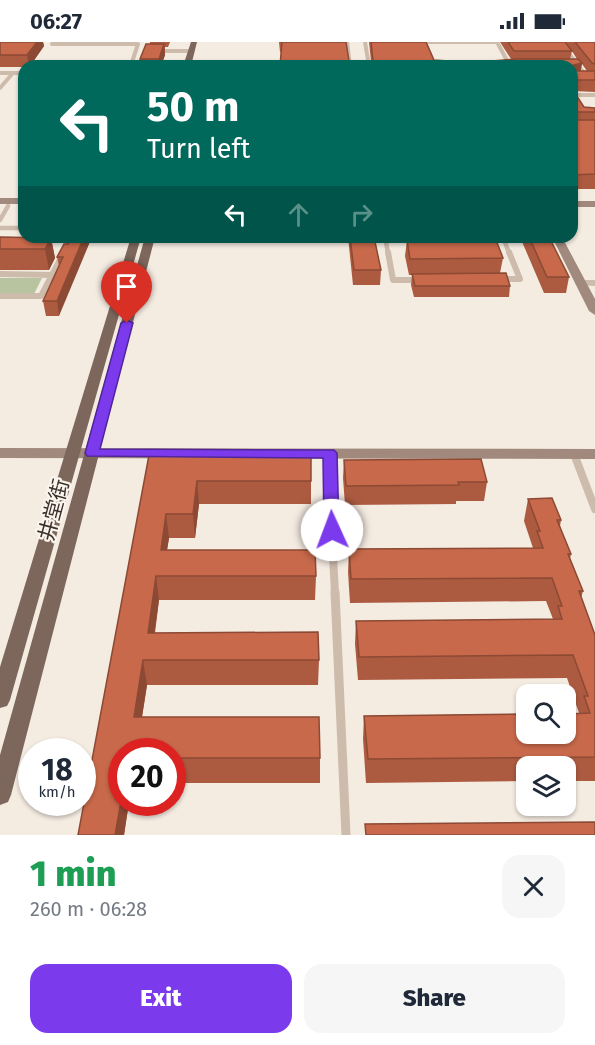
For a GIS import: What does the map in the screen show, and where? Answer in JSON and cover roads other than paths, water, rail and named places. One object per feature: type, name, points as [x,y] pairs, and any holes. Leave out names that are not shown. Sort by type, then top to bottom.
[{"type":"main road","points":[[189,60],[194,42]]},
{"type":"main road","points":[[198,60],[203,42]]},
{"type":"main road","name":"井堂街","points":[[0,700],[134,243]]},
{"type":"main road","name":"井堂街","points":[[0,795],[148,243]]},
{"type":"street","points":[[0,74],[18,74]]},
{"type":"street","points":[[3,204],[18,202]]},
{"type":"street","points":[[3,204],[18,206]]},
{"type":"street","points":[[578,204],[595,204]]},
{"type":"street","points":[[578,209],[595,209]]},
{"type":"street","points":[[560,243],[595,311]]},
{"type":"street","points":[[580,283],[595,283]]},
{"type":"street","points":[[0,453],[595,454]]},
{"type":"lane","points":[[347,42],[349,60]]},
{"type":"lane","points":[[365,42],[368,60]]},
{"type":"lane","points":[[432,60],[425,42],[497,42],[507,60]]},
{"type":"lane","points":[[560,42],[574,60]]},
{"type":"lane","points":[[52,44],[136,44],[138,46],[143,51],[133,57],[138,46]]},
{"type":"lane","points":[[148,51],[191,51]]},
{"type":"lane","points":[[579,66],[588,79]]},
{"type":"lane","points":[[0,88],[13,74]]},
{"type":"lane","points":[[580,79],[595,79]]},
{"type":"lane","points":[[578,95],[595,95]]},
{"type":"lane","points":[[0,220],[3,204]]},
{"type":"lane","points":[[0,228],[18,228]]},
{"type":"lane","points":[[0,296],[41,296],[68,243]]},
{"type":"lane","points":[[386,243],[393,280],[428,280]]},
{"type":"lane","points":[[497,279],[520,279],[505,243]]},
{"type":"lane","points":[[0,274],[53,275]]},
{"type":"lane","points":[[330,453],[332,530]]},
{"type":"lane","points":[[574,454],[595,509]]},
{"type":"lane","points":[[332,530],[348,536],[351,545],[345,553],[333,556],[321,554],[313,547],[317,534],[332,530]]},
{"type":"lane","points":[[333,556],[345,835]]}]
